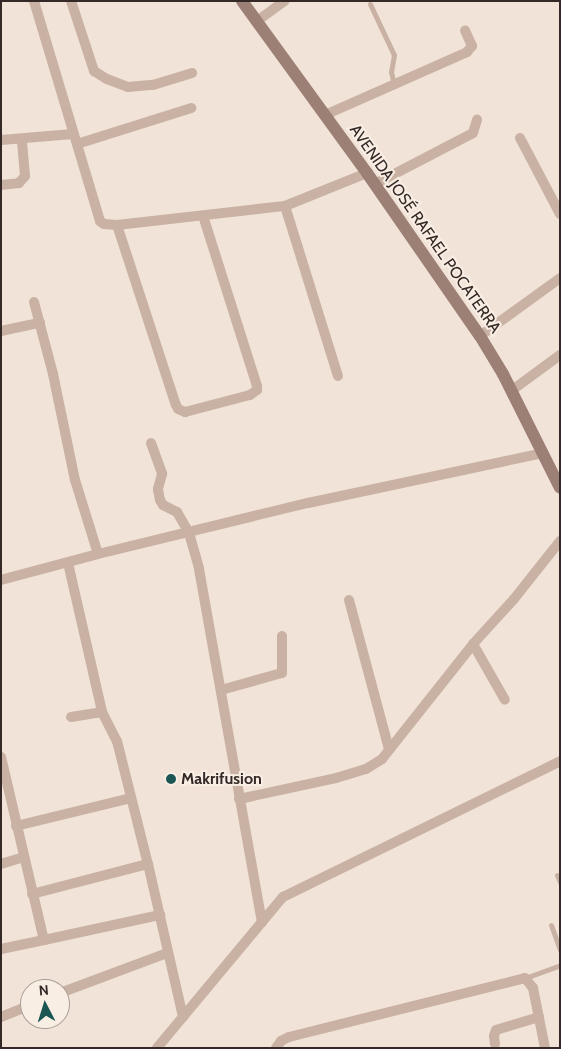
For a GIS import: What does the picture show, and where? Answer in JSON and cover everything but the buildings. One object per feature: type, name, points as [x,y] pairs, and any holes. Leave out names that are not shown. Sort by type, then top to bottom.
[{"type":"street","points":[[34,1],[100,221],[104,224],[118,225],[285,206],[371,178],[473,133],[477,120]]},
{"type":"street","points":[[71,1],[94,71],[107,79],[128,87],[153,85],[192,73]]},
{"type":"street","name":"AVENIDA JOSÉ RAFAEL POCATERRA","points":[[242,1],[371,178],[480,336],[511,391],[560,488]]},
{"type":"street","points":[[257,21],[286,1]]},
{"type":"street","points":[[326,115],[467,52],[472,46],[465,30]]},
{"type":"street","points":[[1,146],[22,142],[75,139],[191,108]]},
{"type":"street","points":[[520,138],[558,207]]},
{"type":"street","points":[[1,140],[22,142]]},
{"type":"street","points":[[1,185],[19,182],[25,176],[22,142]]},
{"type":"street","points":[[285,206],[338,376]]},
{"type":"street","points":[[118,225],[176,405],[178,410],[185,412],[250,395],[256,390],[257,386],[203,216]]},
{"type":"street","points":[[480,336],[560,278]]},
{"type":"street","points":[[34,302],[53,374],[75,480],[98,554]]},
{"type":"street","points":[[1,331],[40,323]]},
{"type":"street","points":[[511,391],[560,355]]},
{"type":"street","points":[[151,443],[162,474],[158,488],[160,500],[163,505],[178,512],[189,533],[199,569],[262,922]]},
{"type":"street","points":[[1,580],[98,554],[308,503],[542,453]]},
{"type":"street","points":[[239,799],[336,778],[366,769],[382,759],[473,644],[514,599],[560,541]]},
{"type":"street","points":[[68,563],[102,712],[117,740],[183,1017]]},
{"type":"street","points":[[349,600],[389,749]]},
{"type":"street","points":[[221,690],[282,673],[282,636]]},
{"type":"street","points":[[473,644],[505,700]]},
{"type":"street","points":[[71,717],[102,712]]},
{"type":"street","points":[[1,757],[44,940]]},
{"type":"street","points":[[157,1048],[283,896],[365,858],[560,761]]},
{"type":"street","points":[[16,826],[131,798]]},
{"type":"street","points":[[1,864],[24,857]]},
{"type":"street","points":[[32,894],[148,864]]},
{"type":"street","points":[[1,949],[160,915]]},
{"type":"street","points":[[70,989],[167,953]]},
{"type":"street","points":[[276,1048],[281,1041],[289,1037],[525,978],[532,988],[545,1048]]},
{"type":"street","points":[[1,1017],[20,1009]]},
{"type":"street","points":[[495,1044],[494,1036],[496,1030],[539,1017]]},
{"type":"lane","points":[[370,4],[394,55],[391,72],[394,84]]},
{"type":"lane","points":[[557,875],[560,882]]},
{"type":"lane","points":[[551,925],[560,950]]},
{"type":"lane","points":[[525,978],[560,965]]},
{"type":"place","name":"Makrifusion","points":[[171,779]]}]
